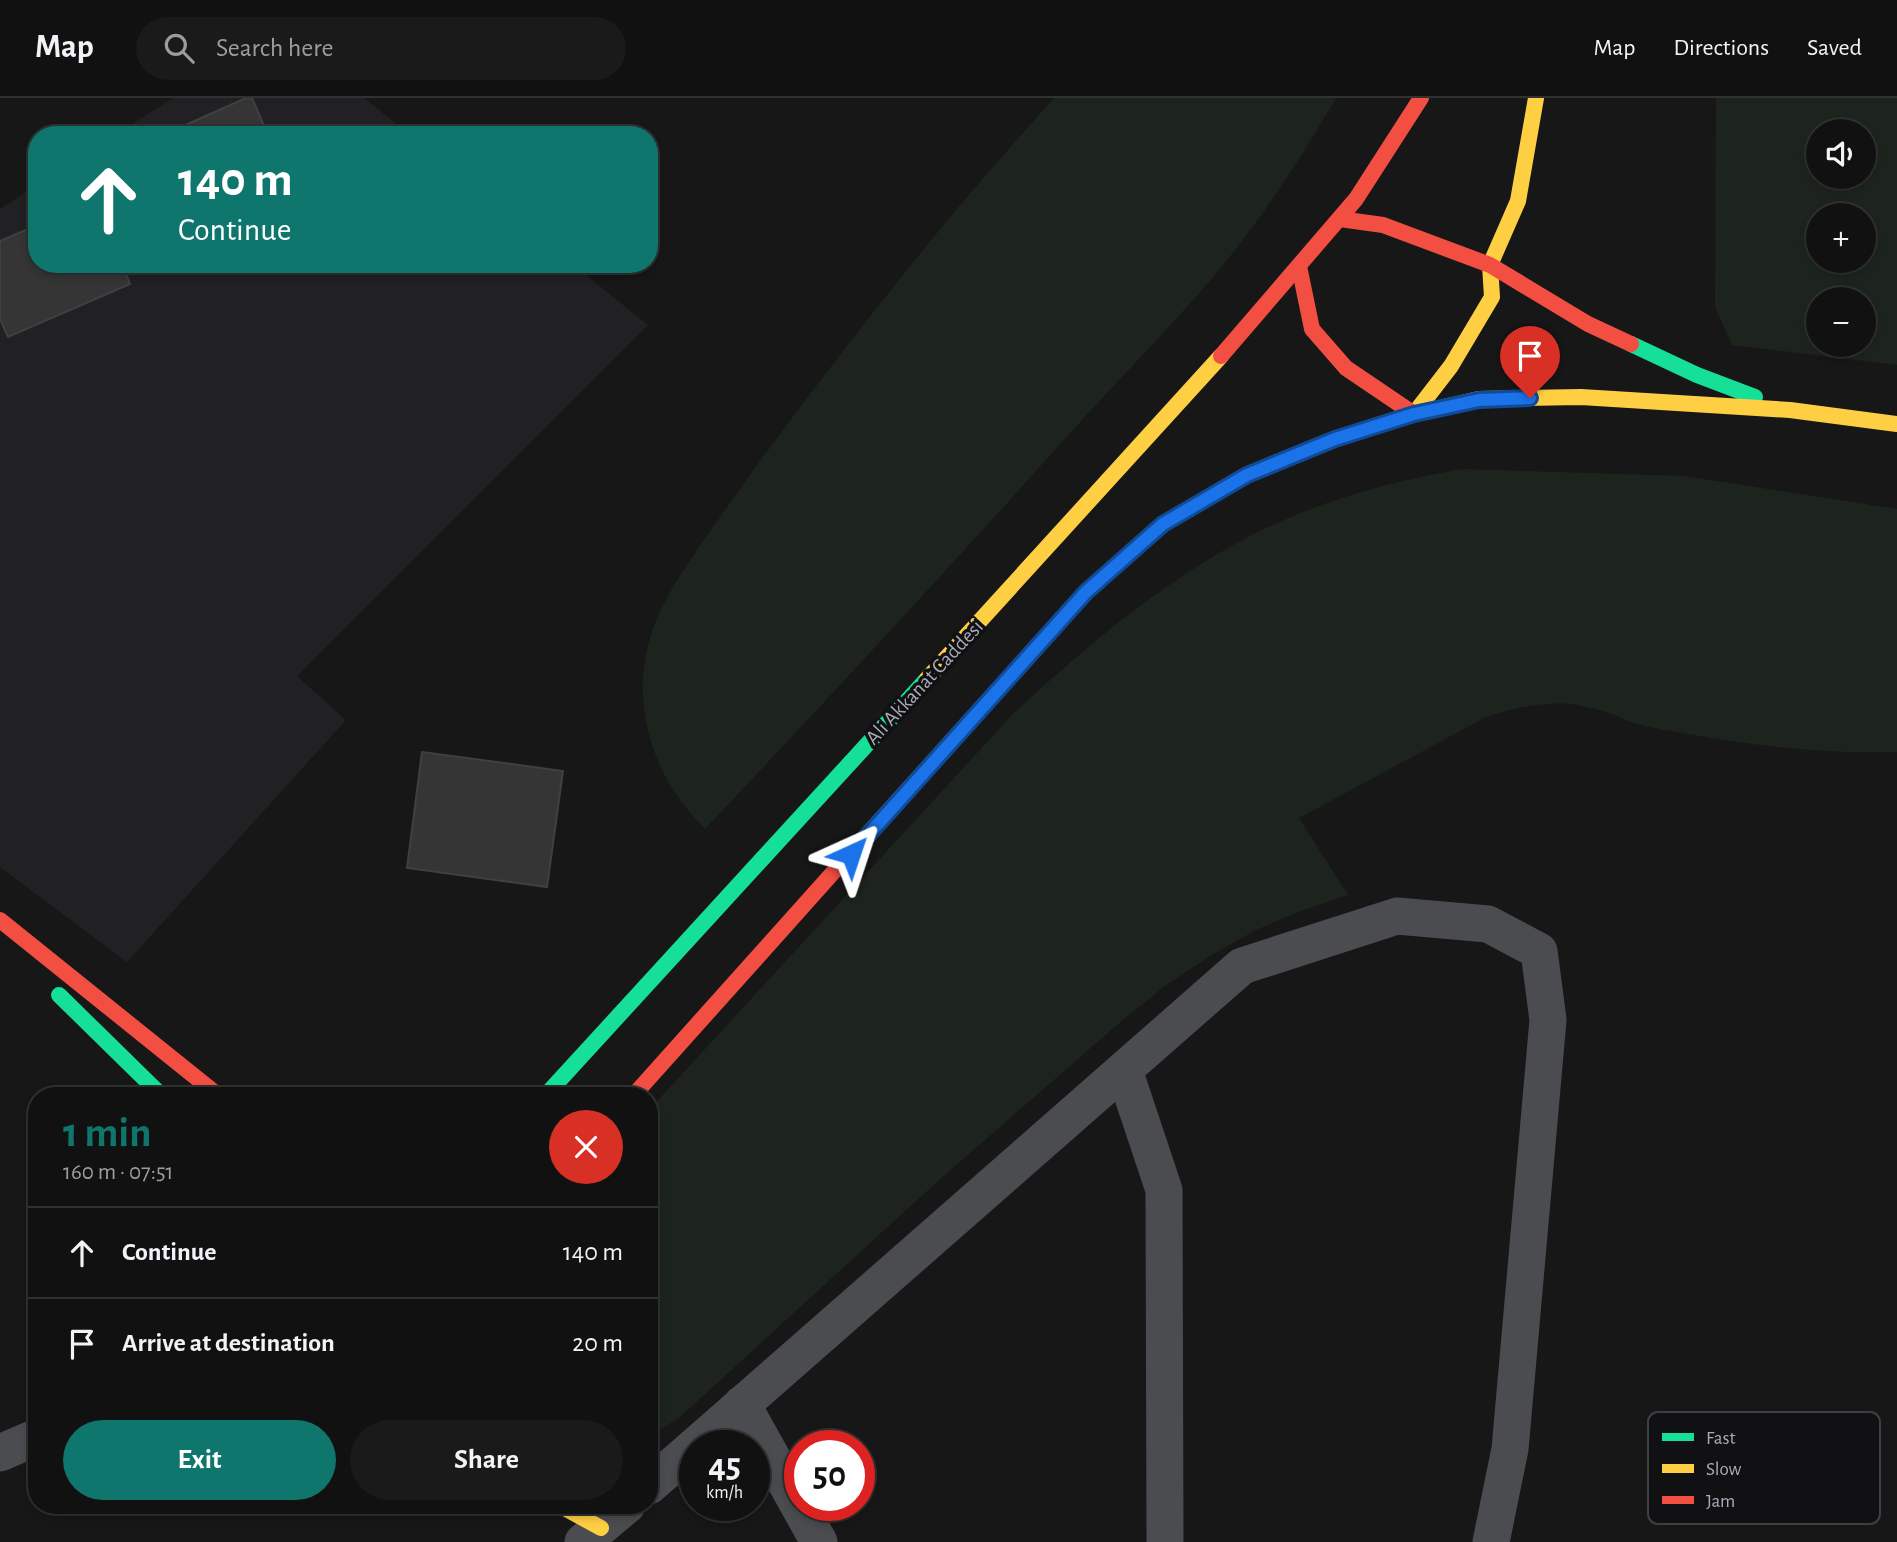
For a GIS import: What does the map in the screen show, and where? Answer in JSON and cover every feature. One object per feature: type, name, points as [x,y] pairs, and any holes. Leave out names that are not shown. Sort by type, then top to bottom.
[{"type":"main road","points":[[1414,414],[1346,368],[1312,329],[1299,266],[1356,199],[1421,98]]},
{"type":"main road","points":[[1414,414],[1451,366],[1492,297],[1490,265],[1518,201],[1536,98]]},
{"type":"main road","points":[[1340,219],[1383,225],[1490,265],[1588,324],[1697,375],[1790,410]]},
{"type":"main road","name":"Ali Akkanat Caddesi","points":[[553,1087],[1191,391],[1299,266]]},
{"type":"main road","points":[[642,1087],[1086,592],[1163,524],[1247,475],[1335,439],[1414,414],[1479,400],[1581,397],[1790,410],[1897,424]]},
{"type":"main road","points":[[0,920],[208,1087]]},
{"type":"main road","points":[[48,984],[153,1087]]},
{"type":"main road","points":[[580,1514],[604,1524]]},
{"type":"street","points":[[713,1430],[1242,967],[1397,916],[1488,924],[1539,951],[1548,1020],[1510,1449],[1491,1542]]},
{"type":"street","points":[[1124,1070],[1164,1190],[1165,1542]]},
{"type":"street","points":[[742,1404],[819,1542]]},
{"type":"street","points":[[0,1453],[28,1441]]},
{"type":"street","points":[[658,1478],[679,1460]]},
{"type":"shaded area","points":[[173,98],[364,98],[399,126],[129,126]]},
{"type":"shaded area","points":[[1054,98],[1336,98],[1279,190],[1214,276],[890,632],[705,829],[673,789],[663,772],[649,734],[643,674],[650,639],[660,611],[706,537],[828,371],[956,210]]},
{"type":"shaded area","points":[[1716,98],[1897,98],[1897,365],[1831,357],[1876,357],[1876,287],[1806,287],[1806,354],[1732,345],[1715,307]]},
{"type":"shaded area","points":[[28,191],[28,273],[583,273],[648,325],[297,676],[346,720],[127,962],[0,867],[0,209]]},
{"type":"shaded area","points":[[1462,469],[1684,476],[1897,509],[1897,752],[1821,751],[1744,743],[1647,726],[1607,712],[1570,704],[1538,705],[1486,717],[1299,818],[1348,895],[1256,930],[1166,985],[938,1181],[680,1417],[658,1429],[658,1100],[1012,715],[1111,628],[1183,576],[1258,532],[1318,506],[1399,482]]},
{"type":"building","points":[[246,98],[252,98],[264,126],[183,126]]},
{"type":"building","points":[[28,229],[28,273],[126,273],[130,284],[8,337],[0,319],[0,241]]},
{"type":"building","points":[[422,752],[563,771],[547,887],[407,868]]},
{"type":"traffic: fast","points":[[1631,344],[1697,375],[1755,397]]},
{"type":"traffic: fast","points":[[1051,631],[1086,592],[1163,524],[1247,475],[1363,430]]},
{"type":"traffic: fast","points":[[553,1087],[927,679]]},
{"type":"traffic: fast","points":[[59,995],[153,1087]]},
{"type":"traffic: slow","points":[[1414,414],[1451,366],[1492,297],[1490,265],[1518,201],[1536,98]]},
{"type":"traffic: slow","points":[[927,679],[1221,356]]},
{"type":"traffic: slow","points":[[1363,430],[1414,414],[1479,399],[1581,397],[1790,410],[1897,424]]},
{"type":"traffic: slow","points":[[838,867],[1051,631]]},
{"type":"traffic: slow","points":[[575,1514],[601,1528]]},
{"type":"traffic: jam","points":[[1221,356],[1356,199],[1421,98]]},
{"type":"traffic: jam","points":[[1340,219],[1383,225],[1490,265],[1588,324],[1631,344]]},
{"type":"traffic: jam","points":[[1299,266],[1312,329],[1346,368],[1414,414]]},
{"type":"traffic: jam","points":[[641,1087],[838,867]]},
{"type":"traffic: jam","points":[[0,920],[208,1087]]},
{"type":"route","points":[[851,854],[1086,592],[1163,524],[1247,475],[1335,439],[1414,414],[1479,400],[1530,398]]}]
